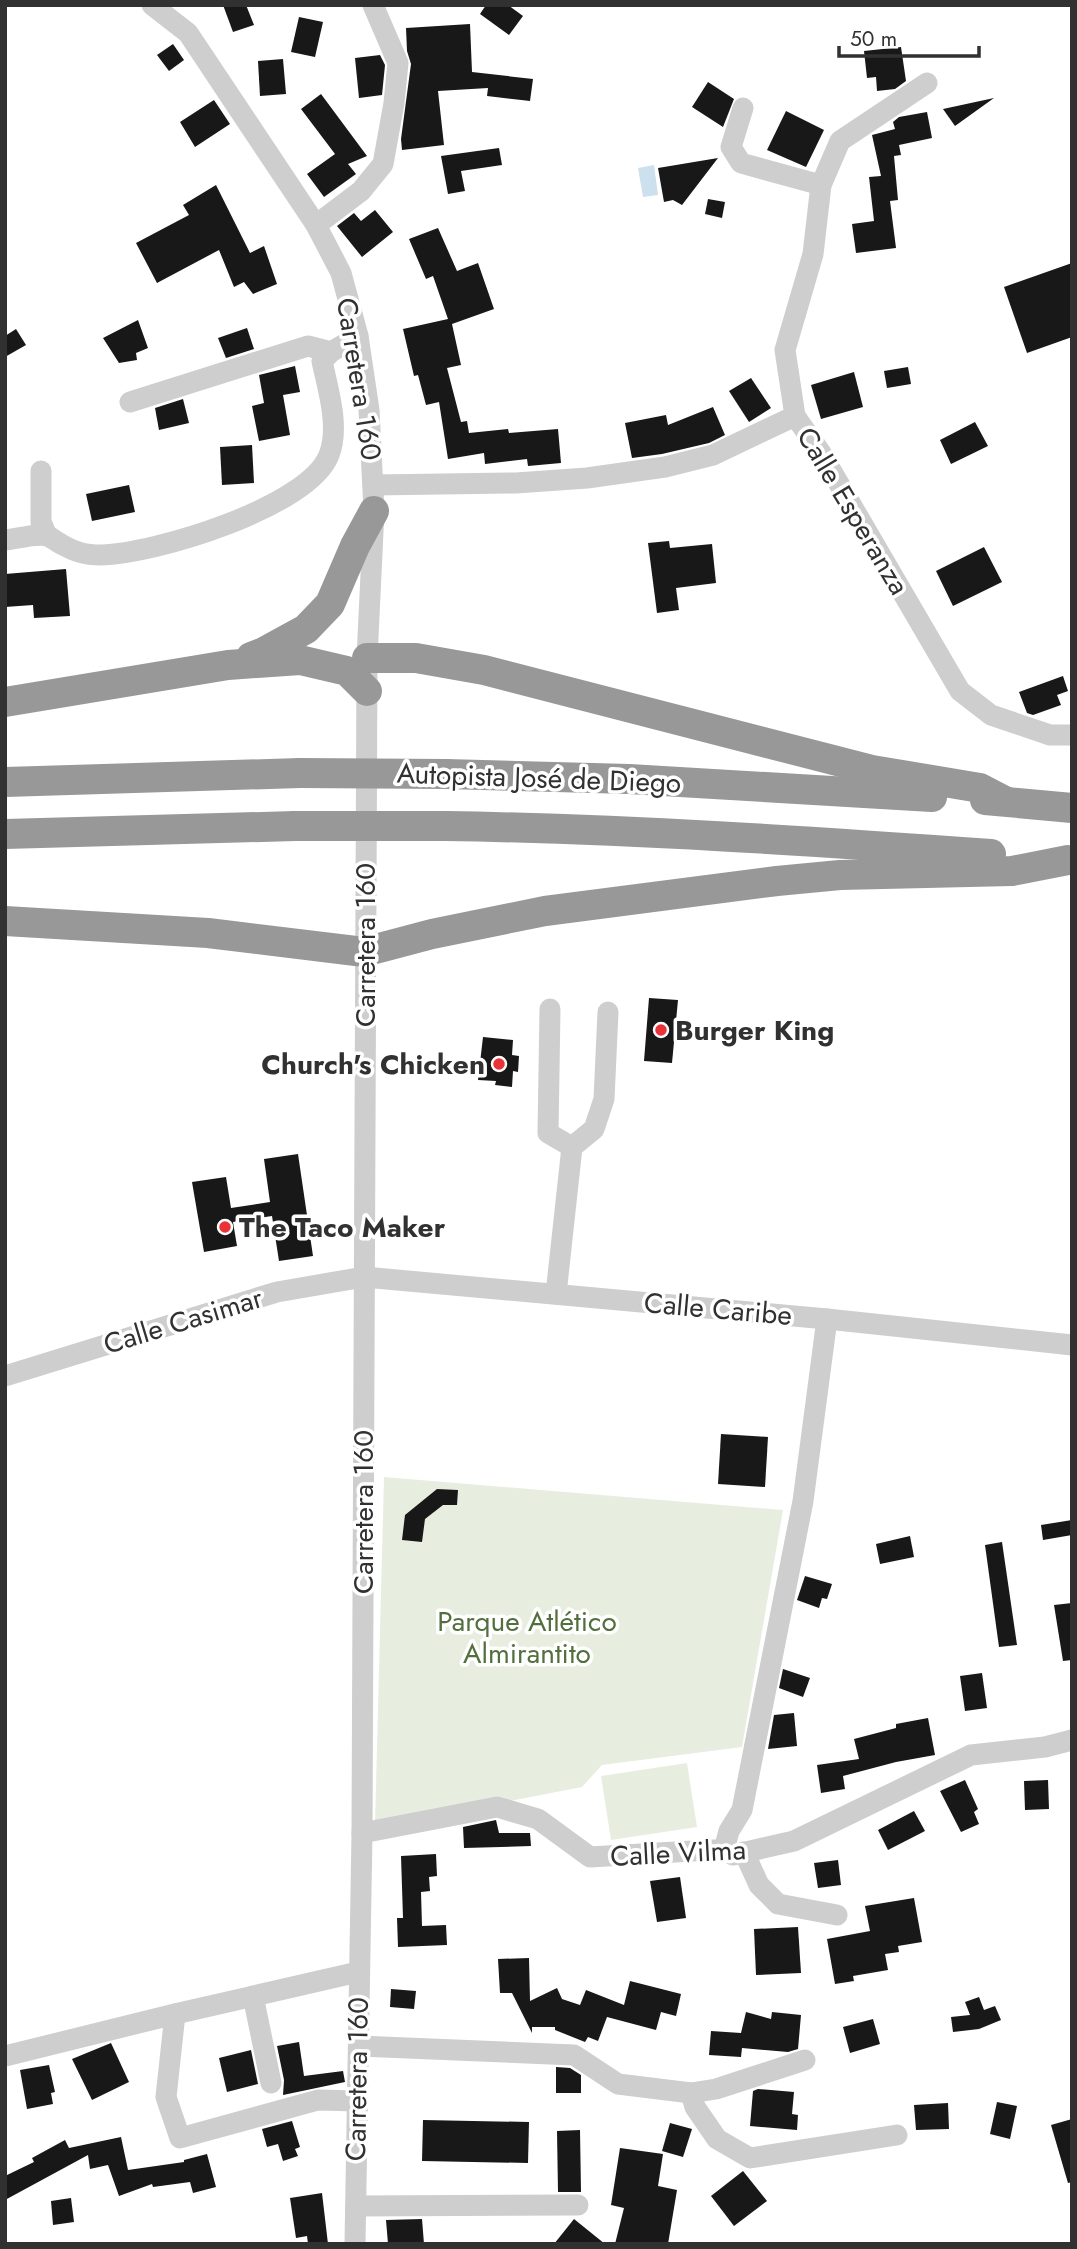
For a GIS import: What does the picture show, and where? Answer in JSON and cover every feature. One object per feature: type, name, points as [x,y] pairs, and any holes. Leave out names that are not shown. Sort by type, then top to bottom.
[{"type":"highway","points":[[228,665],[282,643],[306,628],[330,604],[374,498]]},
{"type":"highway","points":[[367,658],[416,658],[484,670],[872,770],[981,788],[1004,801]]},
{"type":"highway","points":[[5,702],[228,665],[300,660],[347,671],[367,691]]},
{"type":"highway","name":"Autopista José de Diego","points":[[5,782],[300,773],[446,774],[629,779],[1004,801],[1072,808]]},
{"type":"highway","name":"Autopista José de Diego","points":[[5,834],[295,826],[567,828],[804,840],[1070,860]]},
{"type":"highway","points":[[5,921],[208,933],[364,952],[432,934],[545,911],[840,875],[1012,871],[1070,860]]},
{"type":"street","name":"Carretera 160","points":[[152,5],[188,33],[316,225],[341,274],[358,336],[369,410],[374,498],[367,658],[362,1833],[355,2244]]},
{"type":"street","points":[[316,225],[361,191],[383,164],[398,63],[373,5]]},
{"type":"street","points":[[795,416],[785,350],[813,254],[821,185],[839,141],[927,83]]},
{"type":"street","points":[[743,108],[731,147],[741,163],[821,185]]},
{"type":"street","points":[[5,540],[47,536],[78,554],[130,552],[236,522],[298,489],[320,471],[329,454],[333,431],[322,361],[331,352],[358,336]]},
{"type":"street","points":[[130,402],[308,346],[331,352]]},
{"type":"street","name":"Calle Esperanza","points":[[374,498],[587,478],[665,467],[713,455],[795,416],[821,453],[960,691],[991,715],[1050,735],[1072,736]]},
{"type":"street","points":[[41,471],[41,522],[47,536]]},
{"type":"street","points":[[550,1009],[548,1133],[572,1147]]},
{"type":"street","points":[[556,1294],[572,1147],[594,1129],[604,1099],[608,1012]]},
{"type":"street","name":"Calle Caribe","points":[[363,1277],[827,1319],[1072,1345]]},
{"type":"street","name":"Calle Casimar","points":[[5,1376],[277,1292],[363,1277]]},
{"type":"street","points":[[827,1319],[803,1501],[776,1647],[741,1810],[729,1831],[734,1851],[759,1885],[778,1904],[837,1915]]},
{"type":"street","name":"Calle Vilma","points":[[362,1833],[497,1807],[538,1819],[590,1857],[734,1851],[794,1840],[971,1755],[1045,1747],[1072,1740]]},
{"type":"street","points":[[5,2056],[358,1972]]},
{"type":"street","points":[[253,1996],[271,2083]]},
{"type":"street","points":[[175,2014],[166,2097],[180,2138],[318,2100],[358,2101]]},
{"type":"street","points":[[359,2046],[574,2055],[618,2084],[691,2093],[716,2090],[805,2060]]},
{"type":"street","points":[[691,2093],[695,2107],[717,2140],[750,2158],[897,2135]]},
{"type":"street","points":[[356,2206],[578,2205]]},
{"type":"green space","name":"Parque Atlético Almirantito","points":[[384,1477],[783,1510],[742,1747],[602,1765],[582,1787],[510,1801],[489,1798],[375,1824]]},
{"type":"green space","points":[[687,1763],[697,1827],[611,1840],[601,1776]]},
{"type":"water","points":[[654,165],[658,195],[643,197],[638,168]]},
{"type":"building","points":[[223,5],[246,5],[254,25],[233,32]]},
{"type":"building","points":[[486,5],[508,5],[523,16],[509,35],[480,14]]},
{"type":"building","points":[[299,17],[323,22],[315,57],[291,52]]},
{"type":"building","points":[[470,24],[472,72],[533,79],[530,101],[487,96],[488,88],[438,91],[444,145],[402,150],[401,139],[411,64],[407,51],[406,28]]},
{"type":"building","points":[[173,44],[184,60],[169,71],[157,55]]},
{"type":"building","points":[[901,47],[906,81],[895,89],[877,91],[876,77],[867,78],[864,51]]},
{"type":"building","points":[[380,55],[385,65],[382,95],[359,98],[355,58]]},
{"type":"building","points":[[283,59],[286,94],[260,96],[258,61]]},
{"type":"building","points":[[708,82],[734,99],[723,127],[692,107]]},
{"type":"building","points":[[321,94],[367,156],[348,164],[356,174],[324,197],[307,174],[335,154],[301,109]]},
{"type":"building","points":[[994,98],[955,126],[943,109]]},
{"type":"building","points":[[214,100],[230,124],[195,147],[180,122]]},
{"type":"building","points":[[786,111],[824,130],[806,167],[767,150]]},
{"type":"building","points":[[927,112],[932,138],[899,145],[901,155],[894,156],[898,200],[890,201],[896,248],[856,253],[852,224],[874,221],[869,177],[881,176],[872,135],[895,129],[893,122],[899,117]]},
{"type":"building","points":[[499,148],[502,165],[461,171],[465,191],[448,194],[441,156]]},
{"type":"building","points":[[718,158],[682,205],[673,200],[664,202],[658,168]]},
{"type":"building","points":[[216,185],[250,253],[264,246],[277,284],[253,294],[244,282],[234,287],[219,250],[157,283],[136,243],[189,215],[183,205]]},
{"type":"building","points":[[708,199],[725,202],[722,218],[705,214]]},
{"type":"building","points":[[375,210],[393,232],[362,257],[337,226],[354,213],[361,221]]},
{"type":"building","points":[[438,228],[457,271],[478,263],[494,309],[452,324],[461,365],[447,368],[461,422],[467,421],[469,433],[508,429],[509,433],[558,429],[561,463],[528,466],[527,459],[485,464],[484,453],[448,459],[439,402],[426,405],[418,375],[414,376],[403,329],[448,319],[433,276],[426,279],[409,239]]},
{"type":"building","points":[[1072,263],[1072,337],[1027,353],[1004,287]]},
{"type":"building","points":[[138,320],[148,348],[136,353],[137,360],[119,363],[103,338]]},
{"type":"building","points":[[247,328],[254,349],[226,358],[218,338]]},
{"type":"building","points":[[16,329],[26,345],[5,357],[5,336]]},
{"type":"building","points":[[295,366],[300,392],[283,395],[290,435],[259,441],[252,406],[264,403],[259,375]]},
{"type":"building","points":[[908,367],[911,384],[887,388],[884,371]]},
{"type":"building","points":[[854,372],[863,407],[821,419],[811,385]]},
{"type":"building","points":[[751,378],[771,408],[749,422],[729,391]]},
{"type":"building","points":[[183,399],[189,423],[159,430],[155,408]]},
{"type":"building","points":[[713,407],[725,435],[709,443],[632,458],[625,423],[666,415],[668,425]]},
{"type":"building","points":[[975,422],[988,446],[951,464],[940,440]]},
{"type":"building","points":[[252,445],[254,483],[222,485],[220,447]]},
{"type":"building","points":[[129,485],[135,512],[92,521],[86,494]]},
{"type":"building","points":[[669,541],[670,548],[712,544],[716,583],[676,588],[679,610],[657,613],[648,543]]},
{"type":"building","points":[[984,547],[1002,582],[953,606],[936,571]]},
{"type":"building","points":[[66,569],[70,616],[34,618],[33,605],[5,607],[5,574]]},
{"type":"building","points":[[1063,676],[1068,691],[1057,695],[1061,705],[1033,715],[1027,713],[1019,692]]},
{"type":"building","name":"Burger King","points":[[649,998],[678,1000],[672,1063],[644,1061]]},
{"type":"building","name":"Church's Chicken","points":[[483,1037],[513,1040],[512,1055],[519,1056],[518,1072],[513,1071],[512,1087],[495,1085],[496,1081],[478,1080]]},
{"type":"building","points":[[298,1154],[313,1256],[279,1261],[272,1216],[233,1222],[237,1246],[204,1252],[192,1182],[226,1177],[231,1208],[270,1202],[264,1159]]},
{"type":"building","points":[[721,1434],[768,1437],[765,1487],[718,1484]]},
{"type":"building","points":[[437,1489],[458,1490],[457,1505],[443,1505],[425,1519],[422,1542],[402,1540],[405,1515]]},
{"type":"building","points":[[1072,1520],[1072,1535],[1043,1540],[1041,1525]]},
{"type":"building","points":[[910,1536],[914,1557],[880,1564],[876,1544]]},
{"type":"building","points":[[1002,1542],[1017,1645],[999,1647],[985,1545]]},
{"type":"building","points":[[805,1576],[832,1584],[827,1599],[822,1598],[819,1608],[797,1600]]},
{"type":"building","points":[[1072,1603],[1072,1660],[1063,1661],[1054,1605]]},
{"type":"building","points":[[783,1669],[810,1678],[803,1697],[779,1688]]},
{"type":"building","points":[[982,1673],[987,1708],[965,1711],[960,1676]]},
{"type":"building","points":[[794,1713],[797,1746],[768,1749],[774,1715]]},
{"type":"building","points":[[928,1718],[935,1755],[843,1776],[845,1789],[821,1793],[817,1765],[859,1759],[854,1739],[896,1728],[896,1724]]},
{"type":"building","points":[[965,1780],[978,1809],[974,1812],[979,1824],[961,1832],[940,1791]]},
{"type":"building","points":[[1048,1780],[1049,1809],[1025,1810],[1024,1781]]},
{"type":"building","points":[[914,1811],[925,1831],[888,1850],[878,1830]]},
{"type":"building","points":[[496,1820],[499,1833],[530,1833],[531,1846],[464,1848],[463,1827]]},
{"type":"building","points":[[436,1854],[437,1876],[429,1877],[430,1891],[421,1892],[422,1926],[446,1925],[447,1945],[398,1947],[397,1918],[403,1918],[401,1856]]},
{"type":"building","points":[[838,1860],[841,1885],[818,1888],[814,1863]]},
{"type":"building","points":[[680,1877],[686,1918],[657,1922],[650,1881]]},
{"type":"building","points":[[914,1898],[922,1942],[898,1946],[899,1952],[885,1954],[888,1970],[853,1976],[854,1981],[835,1984],[827,1939],[870,1931],[865,1906]]},
{"type":"building","points":[[798,1927],[801,1973],[756,1975],[754,1929]]},
{"type":"building","points":[[529,1958],[530,2001],[557,1988],[562,1999],[580,2005],[586,1990],[624,2005],[630,1981],[681,1994],[676,2016],[661,2012],[656,2030],[607,2017],[598,2041],[588,2037],[585,2042],[555,2030],[555,2027],[532,2027],[532,2033],[512,1993],[500,1993],[498,1959]]},
{"type":"building","points":[[391,1989],[416,1991],[414,2009],[390,2007]]},
{"type":"building","points":[[979,1997],[984,2010],[995,2006],[1001,2020],[979,2029],[953,2032],[951,2017],[970,2015],[965,2002]]},
{"type":"building","points":[[746,2012],[771,2019],[772,2012],[801,2015],[798,2049],[788,2052],[742,2048],[741,2057],[709,2055],[711,2031],[741,2033]]},
{"type":"building","points":[[873,2019],[880,2044],[850,2053],[843,2027]]},
{"type":"building","points":[[299,2042],[304,2076],[343,2071],[345,2082],[283,2095],[284,2080],[277,2046]]},
{"type":"building","points":[[111,2043],[129,2082],[92,2100],[72,2059]]},
{"type":"building","points":[[251,2050],[258,2084],[227,2092],[219,2058]]},
{"type":"building","points":[[49,2065],[55,2092],[51,2093],[53,2104],[27,2109],[20,2070]]},
{"type":"building","points":[[556,2067],[570,2068],[581,2075],[581,2093],[556,2093]]},
{"type":"building","points":[[758,2089],[794,2092],[792,2114],[798,2115],[797,2130],[750,2126],[753,2091]]},
{"type":"building","points":[[997,2102],[1017,2106],[1010,2139],[990,2134]]},
{"type":"building","points":[[948,2103],[949,2129],[916,2130],[914,2105]]},
{"type":"building","points":[[1072,2119],[1072,2182],[1068,2183],[1051,2125]]},
{"type":"building","points":[[423,2120],[529,2122],[528,2163],[422,2161]]},
{"type":"building","points":[[292,2121],[300,2147],[295,2149],[298,2156],[283,2161],[278,2144],[267,2147],[262,2129]]},
{"type":"building","points":[[670,2123],[692,2129],[683,2157],[662,2151]]},
{"type":"building","points":[[580,2130],[581,2192],[558,2192],[557,2131]]},
{"type":"building","points":[[121,2137],[128,2170],[184,2162],[207,2154],[216,2187],[193,2193],[190,2182],[153,2187],[152,2184],[119,2196],[108,2165],[90,2169],[88,2155],[5,2200],[5,2176],[34,2162],[32,2158],[65,2140],[69,2148]]},
{"type":"building","points":[[620,2148],[663,2154],[658,2186],[677,2190],[668,2244],[615,2244],[624,2208],[611,2205]]},
{"type":"building","points":[[743,2171],[767,2201],[734,2226],[711,2196]]},
{"type":"building","points":[[322,2193],[328,2244],[308,2244],[307,2236],[296,2238],[290,2198]]},
{"type":"building","points":[[71,2198],[74,2222],[53,2225],[51,2201]]},
{"type":"building","points":[[422,2219],[424,2244],[388,2244],[386,2220]]},
{"type":"building","points":[[574,2219],[605,2244],[554,2244]]},
{"type":"place","name":"Burger King","points":[[661,1030]]},
{"type":"place","name":"Church's Chicken","points":[[499,1064]]},
{"type":"place","name":"The Taco Maker","points":[[225,1227]]}]
